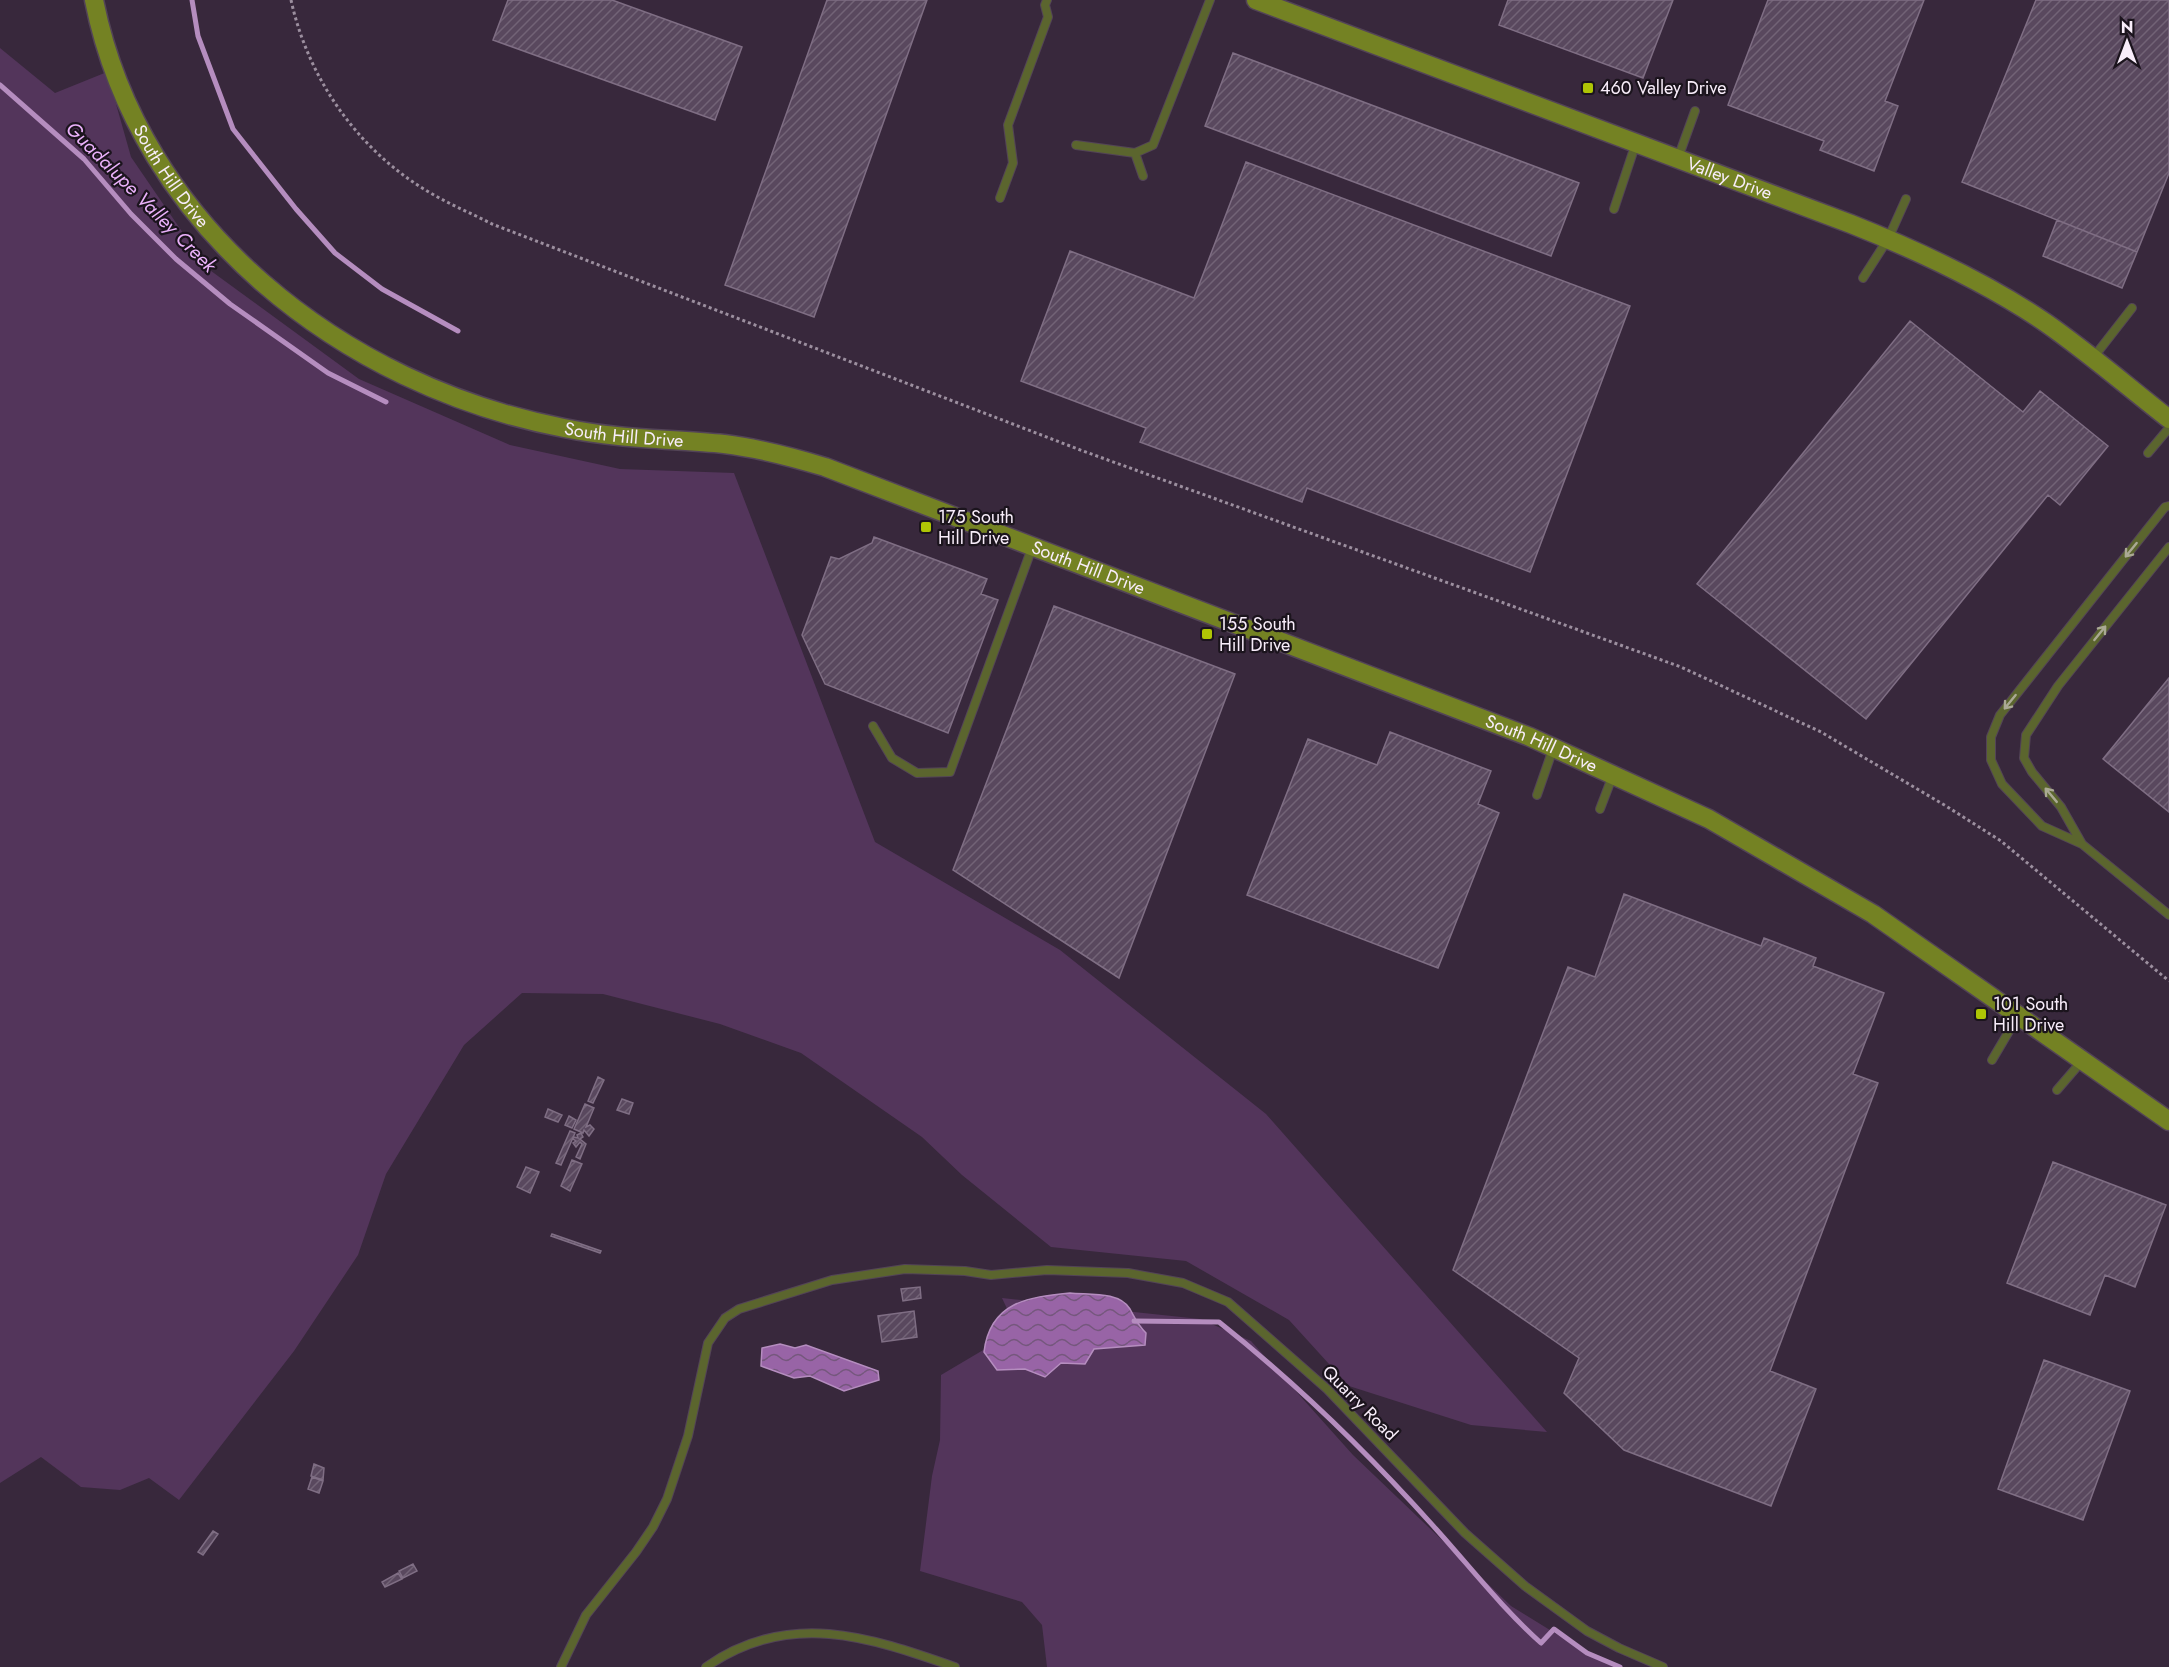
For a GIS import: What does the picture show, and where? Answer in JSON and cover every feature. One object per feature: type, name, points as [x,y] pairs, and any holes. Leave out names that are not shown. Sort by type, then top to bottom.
[{"type":"street","name":"South Hill Drive","points":[[94,0],[106,46],[127,103],[145,139],[179,193],[208,230],[243,267],[289,305],[339,339],[411,378],[505,414],[594,433],[726,444],[795,458],[844,474],[1554,747],[1709,819],[1873,914],[2169,1120]]},
{"type":"street","name":"Valley Drive","points":[[1256,0],[1888,239],[1995,291],[2093,358],[2169,419]]},
{"type":"lane","points":[[1000,198],[1013,163],[1008,125],[1048,17],[1045,5],[1047,0]]},
{"type":"lane","points":[[1076,145],[1135,153],[1153,145],[1210,0]]},
{"type":"lane","points":[[1678,159],[1695,111]]},
{"type":"lane","points":[[1614,209],[1636,143]]},
{"type":"lane","points":[[1135,153],[1143,176]]},
{"type":"lane","points":[[1863,278],[1888,239],[1906,199]]},
{"type":"lane","points":[[2093,358],[2132,308]]},
{"type":"lane","points":[[2148,453],[2169,428]]},
{"type":"lane","points":[[2169,506],[2165,507],[2000,715],[1991,737],[1991,760],[2002,784],[2042,826],[2082,844],[2169,915]]},
{"type":"lane","points":[[873,726],[892,758],[917,773],[950,772],[1032,546]]},
{"type":"lane","points":[[2082,844],[2061,807],[2032,772],[2024,758],[2026,735],[2058,686],[2169,547]]},
{"type":"lane","points":[[1537,795],[1554,747]]},
{"type":"lane","points":[[1600,809],[1614,774]]},
{"type":"lane","points":[[1992,1060],[2019,1014]]},
{"type":"lane","points":[[2057,1090],[2083,1059]]},
{"type":"lane","name":"Quarry Road","points":[[561,1667],[586,1615],[653,1527],[667,1499],[688,1436],[708,1343],[725,1318],[739,1309],[832,1280],[868,1272],[938,1269],[991,1275],[1047,1270],[1128,1273],[1183,1282],[1228,1302],[1327,1389],[1465,1533],[1518,1580],[1587,1631],[1663,1667]]},
{"type":"lane","points":[[706,1667],[746,1645],[803,1633],[846,1634],[887,1643],[955,1667]]},
{"type":"path","points":[[291,0],[310,56],[330,98],[359,136],[394,168],[434,195],[492,224],[1083,451],[1681,667],[1821,732],[2001,841],[2169,981]]},
{"type":"shaded area","points":[[0,48],[55,93],[107,72],[131,157],[207,268],[359,379],[510,445],[620,469],[734,473],[875,842],[1060,950],[1266,1114],[1547,1432],[1471,1425],[1349,1386],[1289,1320],[1186,1261],[1051,1247],[962,1175],[922,1137],[801,1053],[720,1024],[603,994],[522,993],[464,1045],[386,1174],[358,1255],[294,1351],[179,1500],[149,1478],[120,1490],[81,1487],[41,1457],[0,1483]]},
{"type":"shaded area","points":[[1002,1298],[1200,1319],[1251,1341],[1353,1455],[1511,1606],[1592,1656],[1618,1667],[1047,1667],[1042,1625],[1022,1602],[920,1571],[932,1476],[940,1440],[941,1375],[1017,1330]]},
{"type":"water","points":[[1070,1293],[1103,1295],[1125,1303],[1146,1333],[1145,1345],[1094,1349],[1085,1364],[1061,1363],[1045,1377],[1025,1369],[997,1370],[984,1352],[994,1322],[1003,1312],[1026,1300]]},
{"type":"water","points":[[780,1344],[795,1348],[806,1345],[878,1371],[879,1380],[844,1391],[810,1376],[794,1378],[761,1366],[762,1348]]},
{"type":"building","points":[[508,0],[612,0],[742,47],[715,120],[493,40]]},
{"type":"building","points":[[827,0],[927,0],[814,317],[725,285]]},
{"type":"building","points":[[1508,0],[1673,0],[1643,78],[1499,25]]},
{"type":"building","points":[[1768,0],[1924,0],[1885,101],[1898,106],[1874,171],[1820,150],[1824,141],[1728,105]]},
{"type":"building","points":[[2036,0],[2169,0],[2169,173],[2137,252],[1962,182]]},
{"type":"building","points":[[1233,53],[1579,183],[1551,256],[1205,126]]},
{"type":"building","points":[[1246,162],[1630,306],[1530,572],[1307,488],[1302,502],[1140,442],[1146,428],[1021,381],[1070,251],[1194,298]]},
{"type":"building","points":[[2057,220],[2137,252],[2122,288],[2043,256]]},
{"type":"building","points":[[1910,321],[2023,412],[2040,391],[2108,446],[2060,505],[2048,495],[1866,719],[1697,584]]},
{"type":"building","points":[[874,537],[987,579],[981,594],[998,600],[948,733],[825,684],[802,635],[831,557],[839,559],[872,543]]},
{"type":"building","points":[[1054,606],[1235,674],[1119,978],[953,870]]},
{"type":"building","points":[[2169,678],[2169,812],[2103,759]]},
{"type":"building","points":[[1390,732],[1491,771],[1478,804],[1499,813],[1438,968],[1247,895],[1308,739],[1377,765]]},
{"type":"building","points":[[1624,894],[1761,946],[1764,938],[1816,958],[1813,966],[1884,993],[1853,1074],[1878,1083],[1770,1371],[1816,1389],[1771,1506],[1624,1450],[1564,1393],[1579,1358],[1453,1270],[1568,967],[1595,977]]},
{"type":"building","points":[[598,1077],[604,1080],[593,1103],[588,1101]]},
{"type":"building","points":[[622,1099],[633,1103],[629,1114],[617,1110]]},
{"type":"building","points":[[585,1104],[594,1108],[586,1127],[590,1125],[594,1129],[589,1136],[584,1130],[583,1133],[574,1129]]},
{"type":"building","points":[[548,1109],[562,1115],[558,1122],[545,1117]]},
{"type":"building","points":[[569,1116],[576,1120],[572,1128],[565,1125]]},
{"type":"building","points":[[570,1131],[575,1133],[561,1165],[556,1163]]},
{"type":"building","points":[[581,1133],[583,1137],[580,1139],[586,1144],[580,1159],[576,1157],[582,1144],[580,1142],[576,1147],[573,1143],[576,1141],[573,1139],[578,1138],[577,1135]]},
{"type":"building","points":[[572,1160],[582,1164],[570,1191],[561,1186]]},
{"type":"building","points":[[2053,1162],[2166,1205],[2135,1287],[2105,1275],[2090,1315],[2007,1283]]},
{"type":"building","points":[[526,1167],[539,1172],[530,1193],[517,1187]]},
{"type":"building","points":[[552,1234],[601,1251],[600,1253],[551,1236]]},
{"type":"building","points":[[920,1287],[921,1298],[903,1301],[901,1289]]},
{"type":"building","points":[[914,1311],[917,1337],[882,1342],[878,1316]]},
{"type":"building","points":[[2044,1360],[2130,1391],[2083,1520],[1998,1489]]},
{"type":"building","points":[[314,1464],[324,1468],[323,1480],[311,1476]]},
{"type":"building","points":[[312,1477],[323,1481],[319,1493],[308,1489]]},
{"type":"building","points":[[213,1531],[218,1534],[203,1555],[198,1552]]},
{"type":"building","points":[[413,1564],[417,1571],[403,1578],[399,1571]]},
{"type":"building","points":[[398,1573],[402,1579],[385,1587],[382,1582]]},
{"type":"waterway","name":"Guadalupe Valley Creek","points":[[192,0],[198,36],[233,129],[296,209],[335,253],[382,289],[458,331]]},
{"type":"waterway","name":"Guadalupe Valley Creek","points":[[0,85],[84,159],[131,214],[176,259],[230,304],[328,373],[386,402]]},
{"type":"waterway","points":[[1134,1321],[1219,1322],[1277,1370],[1359,1447],[1411,1501],[1500,1602],[1541,1643],[1554,1629],[1587,1653],[1620,1667]]},
{"type":"place","name":"460 Valley Drive","points":[[1588,88]]},
{"type":"place","name":"175 South Hill Drive","points":[[926,527]]},
{"type":"place","name":"155 South Hill Drive","points":[[1207,634]]},
{"type":"place","name":"101 South Hill Drive","points":[[1981,1014]]}]
